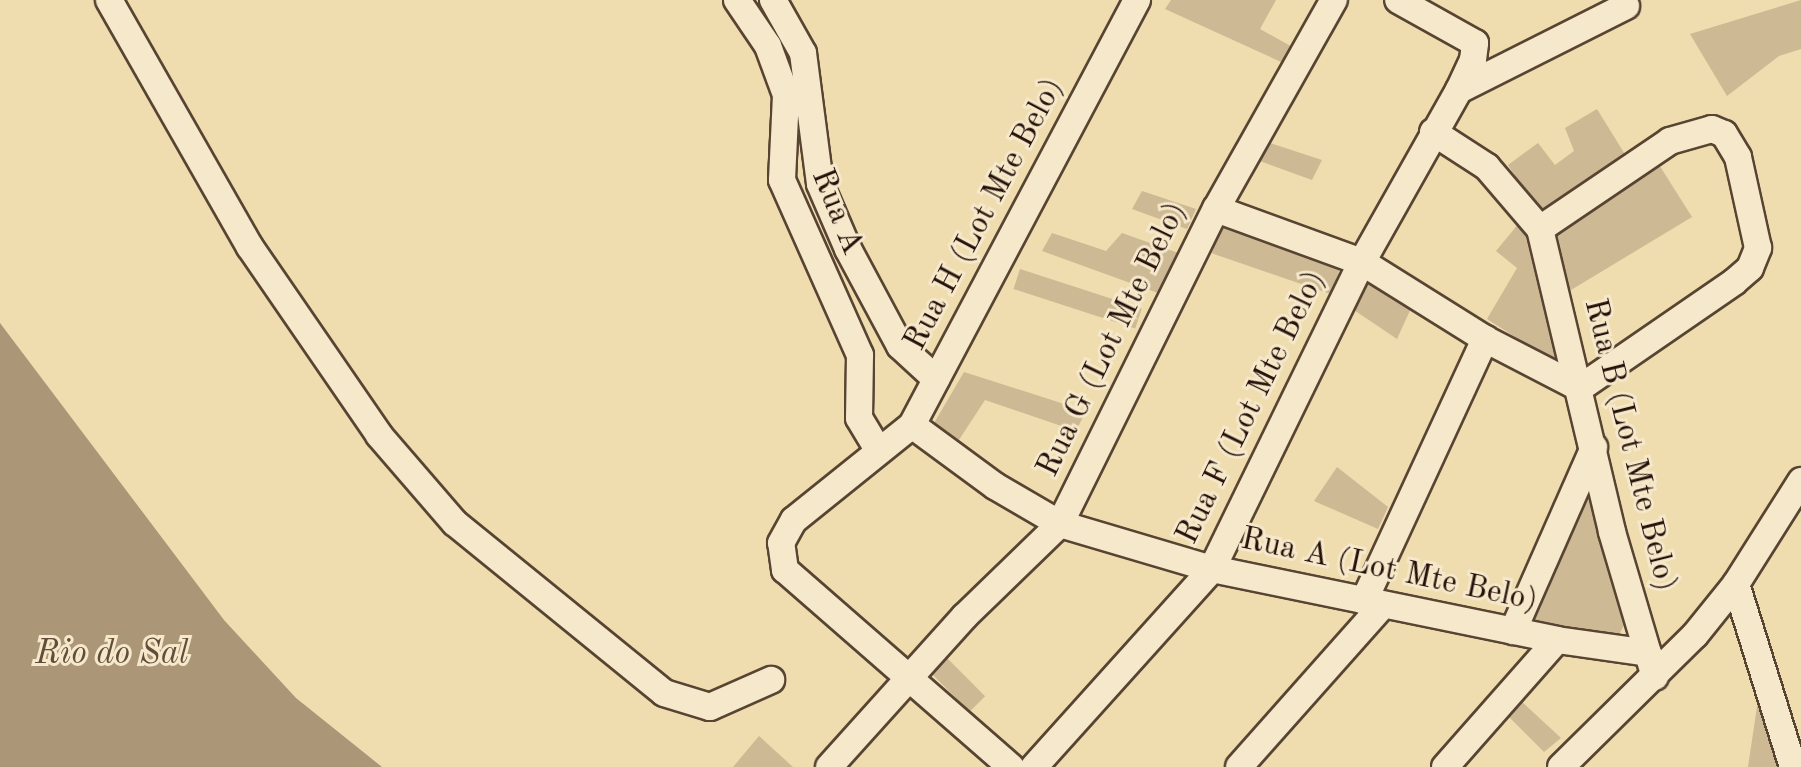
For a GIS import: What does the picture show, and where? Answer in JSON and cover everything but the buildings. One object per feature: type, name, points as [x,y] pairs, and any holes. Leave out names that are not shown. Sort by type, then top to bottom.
[{"type":"street","points":[[109,0],[250,247],[379,435],[455,523],[664,693],[710,707],[771,680]]},
{"type":"street","name":"Rua A","points":[[737,0],[768,46],[786,95],[782,180],[856,344],[864,377],[859,418],[877,448]]},
{"type":"street","name":"Rua A","points":[[773,0],[803,53],[820,184],[900,346],[936,379]]},
{"type":"street","name":"Rua H (Lot Mte Belo)","points":[[908,676],[785,570],[781,543],[794,520],[877,448],[912,425],[1137,0]]},
{"type":"street","name":"Rua G (Lot Mte Belo)","points":[[829,767],[908,676],[1060,524],[1216,209],[1334,0]]},
{"type":"street","name":"Rua F (Lot Mte Belo)","points":[[1034,767],[1212,569],[1362,262],[1459,90],[1475,43],[1398,0]]},
{"type":"street","points":[[1459,90],[1626,6]]},
{"type":"street","points":[[1216,209],[1362,262],[1485,339],[1580,388],[1750,268],[1758,240],[1738,157],[1718,131],[1689,131],[1540,229],[1487,167],[1433,132]]},
{"type":"street","name":"Rua B (Lot Mte Belo)","points":[[1540,229],[1651,665]]},
{"type":"street","points":[[1239,767],[1373,603],[1485,339]]},
{"type":"street","points":[[864,377],[900,346]]},
{"type":"street","name":"Rua A (Lot Mte Belo)","points":[[912,425],[995,486],[1060,524],[1212,569],[1557,640],[1651,665]]},
{"type":"street","points":[[1513,631],[1594,447]]},
{"type":"street","points":[[1561,767],[1651,665],[1736,584],[1801,481]]},
{"type":"street","points":[[1736,584],[1793,767]]},
{"type":"street","points":[[1445,767],[1557,640]]},
{"type":"street","points":[[908,676],[1011,767]]},
{"type":"shaded area","points":[[1171,0],[1276,0],[1260,29],[1296,49],[1290,66],[1165,9]]},
{"type":"shaded area","points":[[1801,0],[1801,49],[1779,56],[1727,96],[1690,34]]},
{"type":"shaded area","points":[[1597,109],[1626,156],[1542,218],[1508,165],[1538,143],[1555,165],[1574,151],[1565,128]]},
{"type":"shaded area","points":[[1267,142],[1322,160],[1312,180],[1257,160]]},
{"type":"shaded area","points":[[1656,160],[1692,217],[1566,293],[1549,235]]},
{"type":"shaded area","points":[[1142,191],[1196,209],[1187,229],[1132,209]]},
{"type":"shaded area","points":[[1524,217],[1568,371],[1487,319],[1517,268],[1496,251]]},
{"type":"shaded area","points":[[1222,224],[1341,265],[1331,294],[1212,253]]},
{"type":"shaded area","points":[[1052,233],[1106,251],[1122,233],[1181,254],[1158,293],[1042,251]]},
{"type":"shaded area","points":[[1020,269],[1142,309],[1135,329],[1014,289]]},
{"type":"shaded area","points":[[1364,272],[1412,306],[1397,339],[1348,306]]},
{"type":"shaded area","points":[[964,372],[1086,411],[1076,431],[985,400],[953,449],[930,430]]},
{"type":"shaded area","points":[[1337,467],[1388,507],[1378,529],[1314,501]]},
{"type":"shaded area","points":[[1589,479],[1627,619],[1617,639],[1526,620]]},
{"type":"shaded area","points":[[942,653],[985,696],[970,712],[926,669]]},
{"type":"shaded area","points":[[1519,699],[1561,738],[1544,752],[1503,711]]},
{"type":"shaded area","points":[[1758,700],[1778,767],[1748,767]]},
{"type":"shaded area","points":[[759,736],[793,767],[733,767]]},
{"type":"water","name":"Rio do Sal","points":[[0,323],[224,620],[296,698],[382,767],[0,767]]}]
